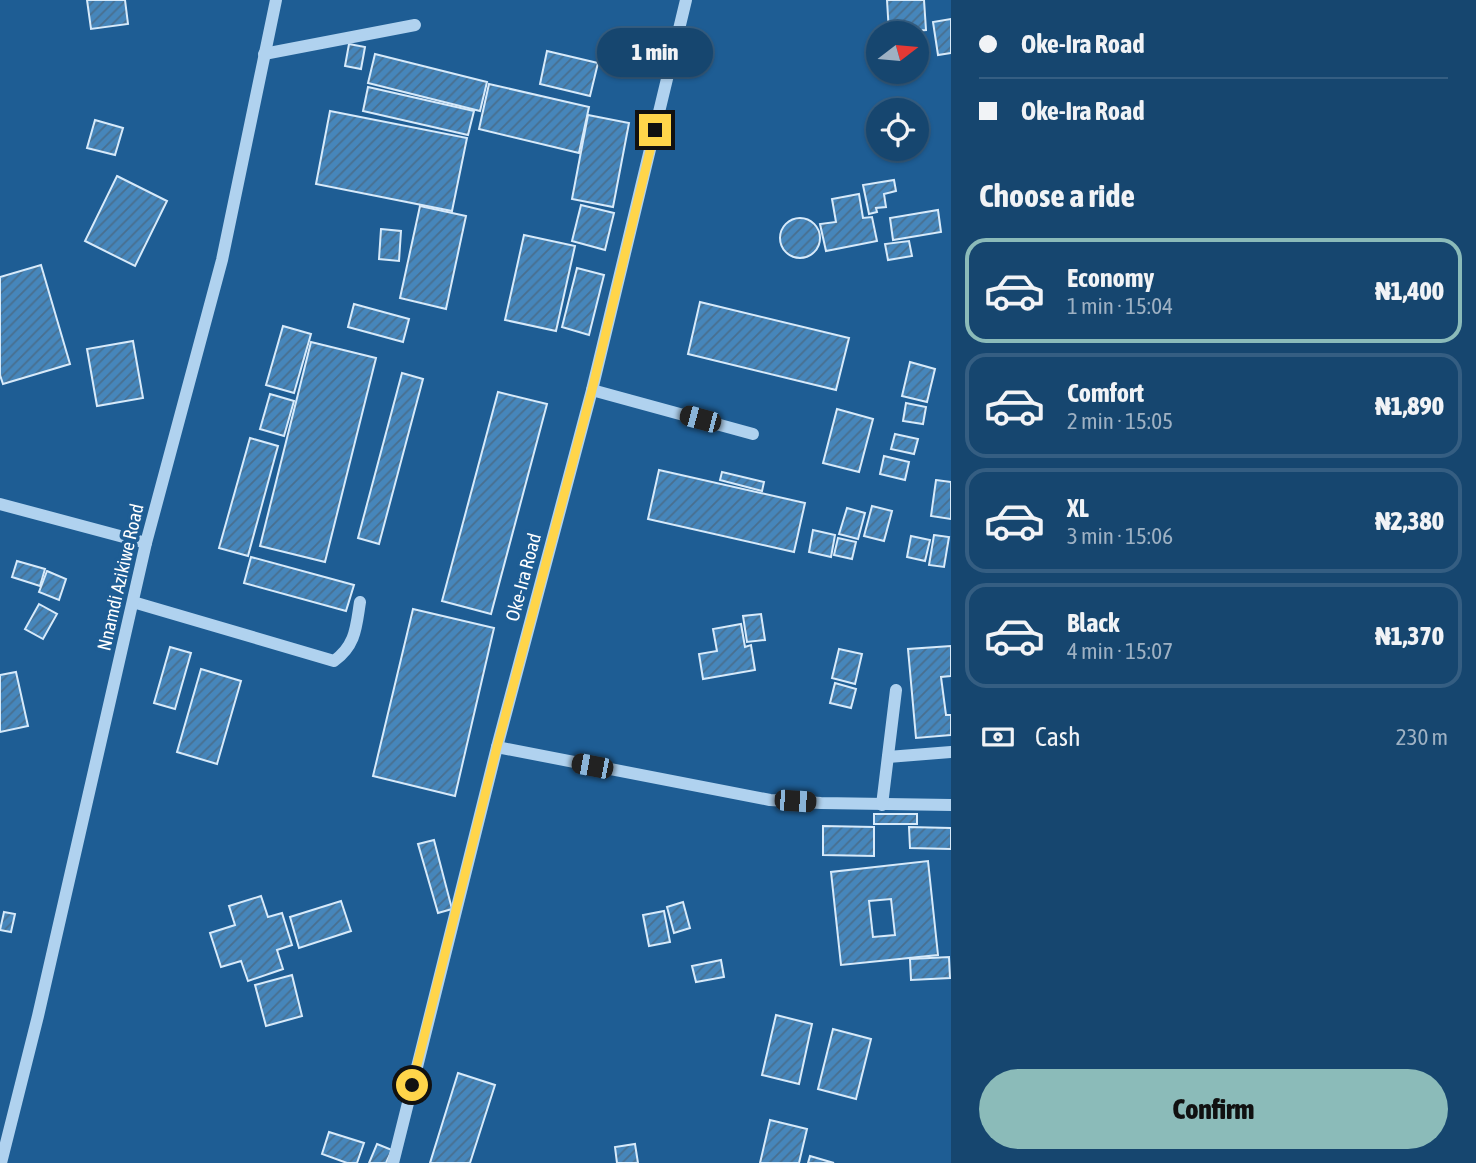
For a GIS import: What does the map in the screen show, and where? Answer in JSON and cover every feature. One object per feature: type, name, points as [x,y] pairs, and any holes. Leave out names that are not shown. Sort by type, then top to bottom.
[{"type":"street","name":"Nnamdi Azikiwe Road","points":[[1,1163],[41,1003],[146,543],[222,260],[276,0]]},
{"type":"street","name":"Oke-Ira Road","points":[[393,1163],[497,747],[592,390],[686,0]]},
{"type":"street","points":[[264,54],[415,25]]},
{"type":"street","points":[[592,390],[753,434]]},
{"type":"street","points":[[0,503],[146,543]]},
{"type":"street","points":[[133,601],[334,661],[345,653],[354,637],[360,602]]},
{"type":"street","points":[[882,804],[896,690]]},
{"type":"street","points":[[497,747],[769,800],[951,804]]},
{"type":"street","points":[[888,757],[951,752]]},
{"type":"building","points":[[87,0],[125,0],[128,24],[91,29]]},
{"type":"building","points":[[887,0],[924,0],[925,21],[888,21]]},
{"type":"building","points":[[951,19],[951,53],[938,55],[933,22]]},
{"type":"building","points":[[349,44],[365,47],[361,69],[345,66]]},
{"type":"building","points":[[547,51],[598,63],[590,96],[540,84]]},
{"type":"building","points":[[375,54],[487,82],[480,111],[368,83]]},
{"type":"building","points":[[489,84],[589,107],[579,153],[479,129]]},
{"type":"building","points":[[368,87],[474,111],[468,135],[363,111]]},
{"type":"building","points":[[330,111],[467,138],[452,211],[316,184]]},
{"type":"building","points":[[588,115],[629,123],[613,207],[572,199]]},
{"type":"building","points":[[95,120],[123,128],[115,155],[87,148]]},
{"type":"building","points":[[117,176],[167,201],[135,266],[85,241]]},
{"type":"building","points":[[894,180],[896,191],[884,194],[886,207],[876,208],[877,212],[869,214],[863,185]]},
{"type":"building","points":[[859,194],[863,218],[872,217],[877,241],[826,251],[820,224],[836,222],[832,199]]},
{"type":"building","points":[[581,205],[614,213],[605,250],[572,241]]},
{"type":"building","points":[[420,206],[466,216],[446,309],[400,298]]},
{"type":"building","points":[[938,210],[941,232],[893,240],[890,218]]},
{"type":"building","points":[[800,218],[814,224],[820,238],[814,252],[800,258],[786,252],[780,238],[786,224]]},
{"type":"building","points":[[381,229],[401,231],[399,261],[379,259]]},
{"type":"building","points":[[524,235],[575,246],[556,331],[505,320]]},
{"type":"building","points":[[909,241],[912,256],[888,260],[885,244]]},
{"type":"building","points":[[41,265],[70,364],[3,384],[0,375],[0,277]]},
{"type":"building","points":[[577,268],[604,275],[589,335],[562,327]]},
{"type":"building","points":[[700,302],[849,338],[836,390],[688,354]]},
{"type":"building","points":[[354,304],[409,319],[403,342],[348,327]]},
{"type":"building","points":[[283,326],[311,334],[294,393],[266,385]]},
{"type":"building","points":[[133,341],[143,398],[97,406],[87,349]]},
{"type":"building","points":[[311,342],[376,358],[325,562],[260,546]]},
{"type":"building","points":[[910,362],[935,369],[927,402],[902,396]]},
{"type":"building","points":[[402,373],[423,379],[379,544],[358,538]]},
{"type":"building","points":[[498,392],[547,404],[491,614],[442,601]]},
{"type":"building","points":[[270,394],[294,401],[284,436],[260,429]]},
{"type":"building","points":[[906,403],[926,407],[923,424],[903,421]]},
{"type":"building","points":[[837,409],[873,419],[859,472],[823,463]]},
{"type":"building","points":[[895,434],[918,439],[914,454],[891,449]]},
{"type":"building","points":[[250,438],[278,446],[248,556],[219,548]]},
{"type":"building","points":[[884,456],[909,462],[905,480],[880,474]]},
{"type":"building","points":[[659,470],[805,503],[794,552],[648,519]]},
{"type":"building","points":[[722,472],[764,482],[762,491],[720,480]]},
{"type":"building","points":[[936,480],[951,482],[951,519],[931,516]]},
{"type":"building","points":[[872,506],[892,511],[884,541],[864,536]]},
{"type":"building","points":[[847,508],[865,513],[858,539],[839,534]]},
{"type":"building","points":[[813,530],[835,535],[831,557],[809,552]]},
{"type":"building","points":[[934,535],[949,537],[944,567],[929,565]]},
{"type":"building","points":[[911,536],[930,540],[925,561],[907,557]]},
{"type":"building","points":[[838,538],[856,542],[852,559],[834,555]]},
{"type":"building","points":[[251,557],[354,585],[346,611],[244,583]]},
{"type":"building","points":[[17,561],[45,569],[40,586],[12,577]]},
{"type":"building","points":[[47,571],[66,579],[59,600],[39,592]]},
{"type":"building","points":[[39,604],[57,614],[43,639],[25,629]]},
{"type":"building","points":[[413,609],[494,628],[455,796],[373,776]]},
{"type":"building","points":[[761,614],[765,640],[747,642],[743,616]]},
{"type":"building","points":[[741,624],[745,647],[751,645],[755,670],[703,679],[699,654],[717,651],[713,629]]},
{"type":"building","points":[[951,646],[951,676],[941,677],[946,715],[951,715],[951,735],[916,738],[908,649]]},
{"type":"building","points":[[170,647],[191,653],[175,709],[154,703]]},
{"type":"building","points":[[839,649],[862,654],[855,684],[832,678]]},
{"type":"building","points":[[201,669],[241,681],[217,764],[177,752]]},
{"type":"building","points":[[16,672],[28,726],[0,732],[0,675]]},
{"type":"building","points":[[835,683],[856,689],[851,708],[830,703]]},
{"type":"building","points":[[874,814],[917,814],[917,824],[874,824]]},
{"type":"building","points":[[823,826],[874,827],[874,856],[823,855]]},
{"type":"building","points":[[909,827],[951,828],[951,849],[910,848]]},
{"type":"building","points":[[434,840],[452,909],[438,913],[418,844]]},
{"type":"building","points":[[928,861],[938,955],[841,965],[831,872]],"holes":[[[891,899],[895,935],[873,937],[869,901]]]},
{"type":"building","points":[[261,896],[268,917],[282,913],[292,945],[277,950],[283,969],[248,981],[241,961],[221,967],[210,933],[235,925],[229,906]]},
{"type":"building","points":[[341,901],[351,931],[299,948],[290,917]]},
{"type":"building","points":[[683,902],[690,928],[674,933],[667,907]]},
{"type":"building","points":[[664,911],[670,942],[649,946],[643,915]]},
{"type":"building","points":[[4,912],[15,914],[11,932],[0,930]]},
{"type":"building","points":[[949,957],[950,978],[911,980],[910,959]]},
{"type":"building","points":[[721,960],[724,977],[696,982],[692,966]]},
{"type":"building","points":[[292,975],[302,1016],[266,1026],[255,985]]},
{"type":"building","points":[[776,1015],[812,1024],[799,1084],[762,1075]]},
{"type":"building","points":[[833,1029],[871,1039],[856,1099],[818,1089]]},
{"type":"building","points":[[458,1073],[495,1085],[470,1163],[430,1163]]},
{"type":"building","points":[[770,1120],[807,1129],[799,1163],[760,1163]]},
{"type":"building","points":[[329,1132],[364,1143],[357,1163],[347,1163],[322,1154]]},
{"type":"building","points":[[377,1144],[392,1150],[386,1163],[369,1163]]},
{"type":"building","points":[[635,1144],[638,1163],[617,1163],[615,1147]]},
{"type":"building","points":[[810,1156],[834,1163],[808,1163]]},
{"type":"route","points":[[412,1085],[497,747],[592,390],[655,130]]}]
